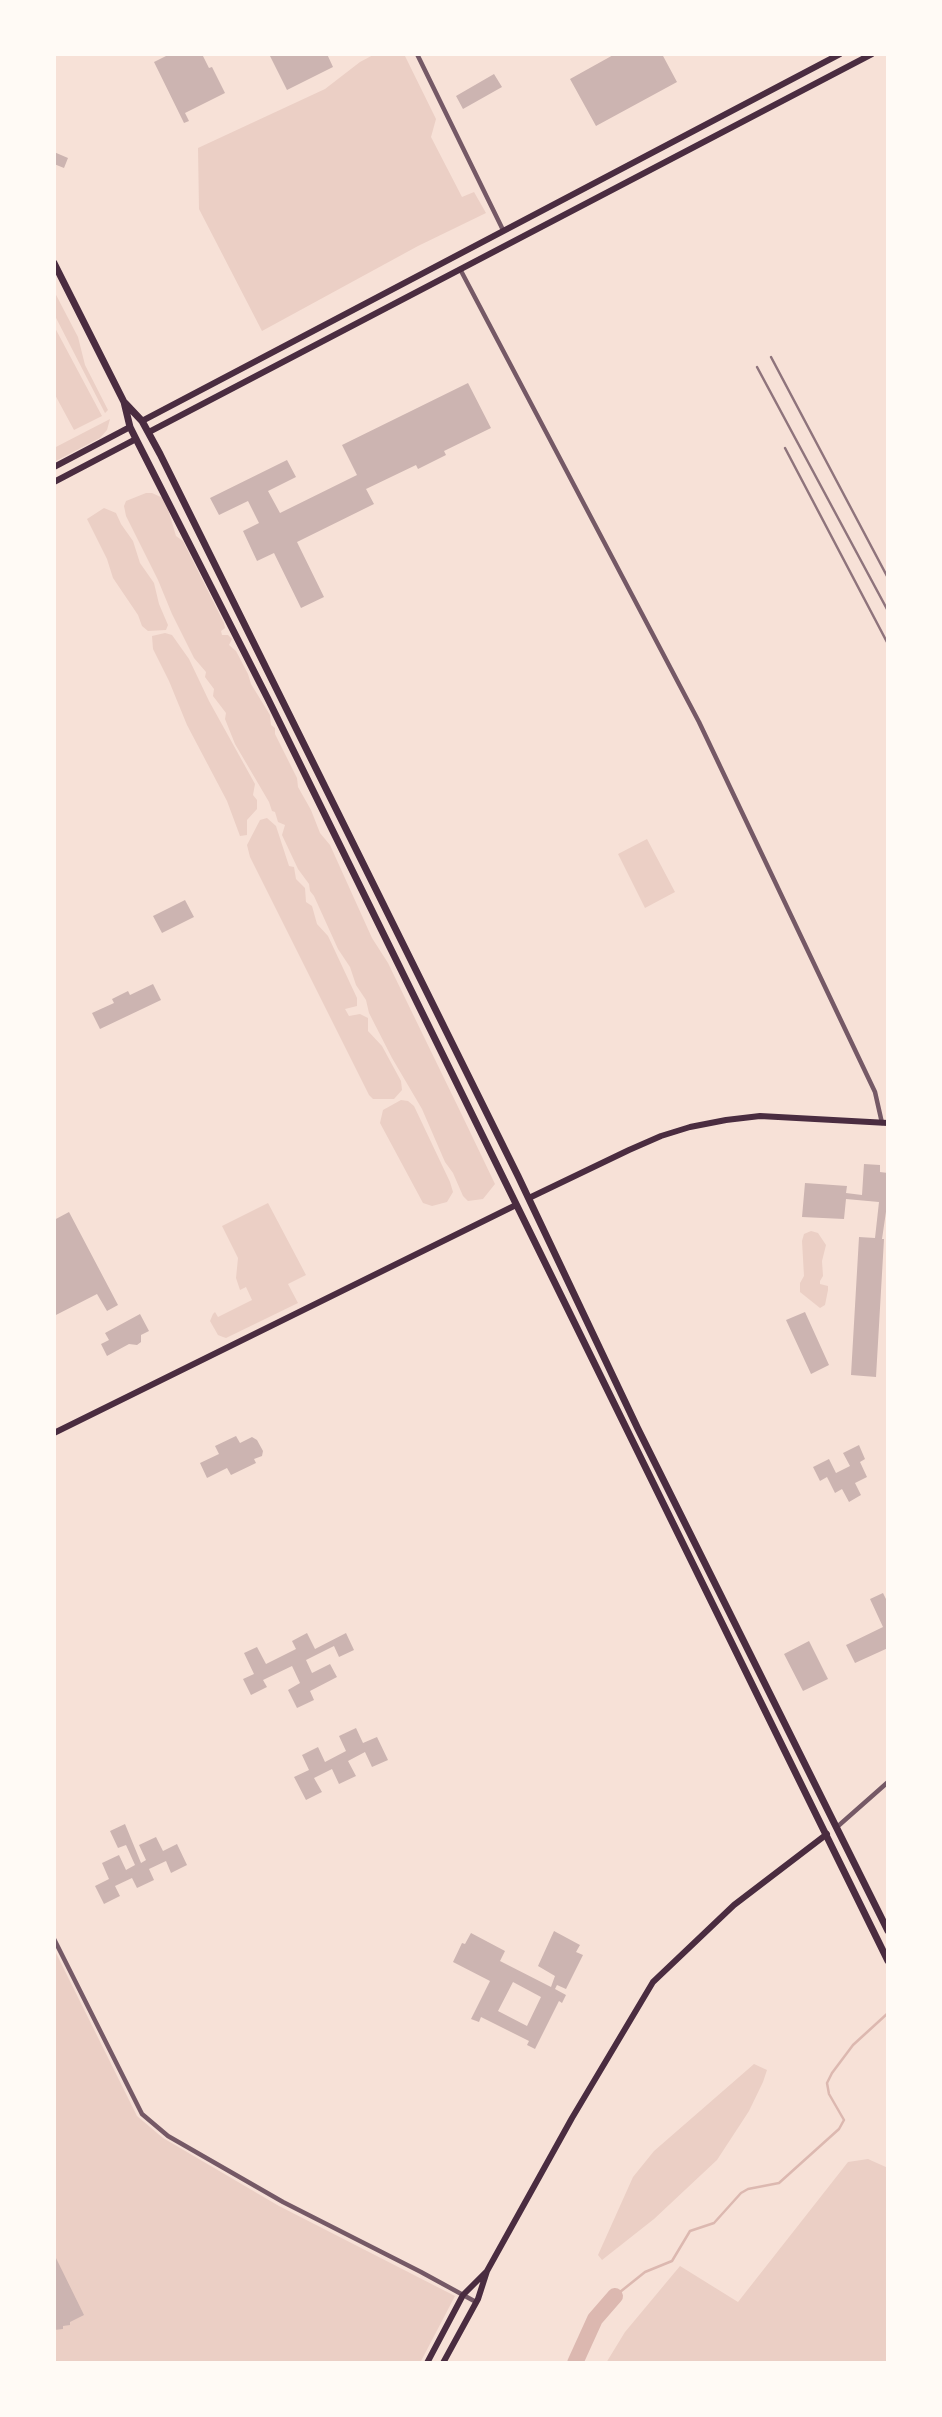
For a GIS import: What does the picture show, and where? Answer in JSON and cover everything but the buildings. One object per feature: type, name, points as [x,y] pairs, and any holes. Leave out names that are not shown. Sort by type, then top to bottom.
[{"type":"highway","points":[[54,263],[124,402],[130,427],[262,687],[888,1961]]},
{"type":"highway","points":[[124,402],[149,432],[529,1198],[638,1429],[888,1931]]},
{"type":"highway","points":[[130,427],[142,421]]},
{"type":"highway","points":[[136,439],[149,432]]},
{"type":"highway","points":[[516,1205],[529,1198]]},
{"type":"highway","points":[[827,1834],[836,1827]]},
{"type":"main road","points":[[142,421],[840,54]]},
{"type":"main road","points":[[149,432],[872,54]]},
{"type":"main road","points":[[453,256],[460,269]]},
{"type":"main road","points":[[54,467],[130,427]]},
{"type":"main road","points":[[54,482],[136,439]]},
{"type":"main road","points":[[529,1198],[661,1136],[726,1119],[761,1116],[885,1123]]},
{"type":"main road","points":[[54,1433],[516,1205]]},
{"type":"main road","points":[[443,2363],[476,2302],[487,2271],[572,2118],[653,1982],[734,1905],[827,1834]]},
{"type":"main road","points":[[427,2363],[463,2295],[487,2271]]},
{"type":"street","points":[[416,54],[503,230]]},
{"type":"street","points":[[460,269],[699,722],[874,1092],[885,1123]]},
{"type":"street","points":[[836,1827],[888,1782]]},
{"type":"street","points":[[54,1939],[142,2114],[168,2136],[283,2202],[476,2302]]},
{"type":"shaded area","points":[[375,54],[404,54],[436,119],[431,137],[462,197],[474,192],[486,213],[418,246],[262,331],[199,209],[198,148],[325,89]]},
{"type":"shaded area","points":[[54,291],[78,337],[85,365],[108,410],[105,413],[54,314]]},
{"type":"shaded area","points":[[54,326],[102,416],[74,430],[54,393]]},
{"type":"shaded area","points":[[110,419],[107,430],[100,438],[54,462],[54,448]]},
{"type":"shaded area","points":[[146,493],[165,499],[176,536],[183,541],[224,623],[222,635],[228,635],[232,639],[229,645],[236,651],[251,684],[270,715],[271,725],[275,728],[275,734],[320,833],[330,845],[372,938],[388,963],[495,1184],[483,1199],[468,1201],[463,1196],[422,1109],[369,1013],[366,1000],[338,949],[309,884],[298,869],[282,835],[285,825],[278,822],[275,812],[235,744],[225,719],[226,713],[213,696],[214,689],[205,677],[206,672],[194,658],[172,614],[126,516],[126,501]]},
{"type":"shaded area","points":[[104,508],[116,513],[133,541],[140,563],[154,583],[168,625],[166,630],[148,631],[142,626],[138,615],[113,578],[107,559],[87,519]]},
{"type":"shaded area","points":[[165,633],[172,635],[189,659],[255,784],[253,795],[257,800],[257,809],[247,820],[247,835],[240,836],[227,801],[187,725],[153,649],[152,636]]},
{"type":"shaded area","points":[[267,818],[276,826],[289,866],[294,867],[296,879],[305,888],[306,902],[312,906],[317,924],[328,936],[357,998],[357,1006],[345,1009],[349,1016],[360,1014],[368,1018],[368,1031],[382,1046],[401,1081],[402,1090],[394,1099],[373,1099],[369,1095],[250,857],[247,845],[260,820]]},
{"type":"shaded area","points":[[647,839],[675,892],[645,908],[618,854]]},
{"type":"shaded area","points":[[401,1100],[414,1106],[450,1182],[453,1192],[447,1202],[432,1206],[423,1203],[380,1123],[383,1110]]},
{"type":"shaded area","points":[[268,1203],[306,1275],[288,1284],[298,1303],[226,1338],[218,1335],[210,1321],[213,1314],[215,1312],[218,1317],[252,1300],[246,1287],[240,1290],[236,1278],[238,1258],[222,1226]]},
{"type":"shaded area","points":[[811,1231],[818,1233],[826,1245],[820,1284],[828,1286],[828,1290],[825,1305],[820,1308],[800,1292],[800,1283],[804,1276],[802,1241],[804,1234]]},
{"type":"shaded area","points":[[54,1949],[137,2116],[163,2138],[279,2206],[455,2296],[420,2363],[54,2363]]},
{"type":"shaded area","points":[[754,2064],[767,2070],[763,2082],[749,2111],[717,2160],[654,2219],[602,2260],[598,2255],[633,2177],[654,2151]]},
{"type":"shaded area","points":[[868,2159],[888,2168],[888,2363],[606,2363],[625,2332],[680,2266],[738,2302],[848,2162]]},
{"type":"waterway","points":[[615,2296],[645,2272],[672,2261],[690,2231],[714,2223],[741,2193],[779,2183],[839,2129],[844,2120],[829,2094],[827,2083],[853,2045],[888,2013]]},
{"type":"waterway","points":[[575,2363],[595,2319],[615,2296]]},
{"type":"railway","points":[[771,357],[888,578]]},
{"type":"railway","points":[[757,367],[888,611]]},
{"type":"railway","points":[[785,448],[888,644]]}]
